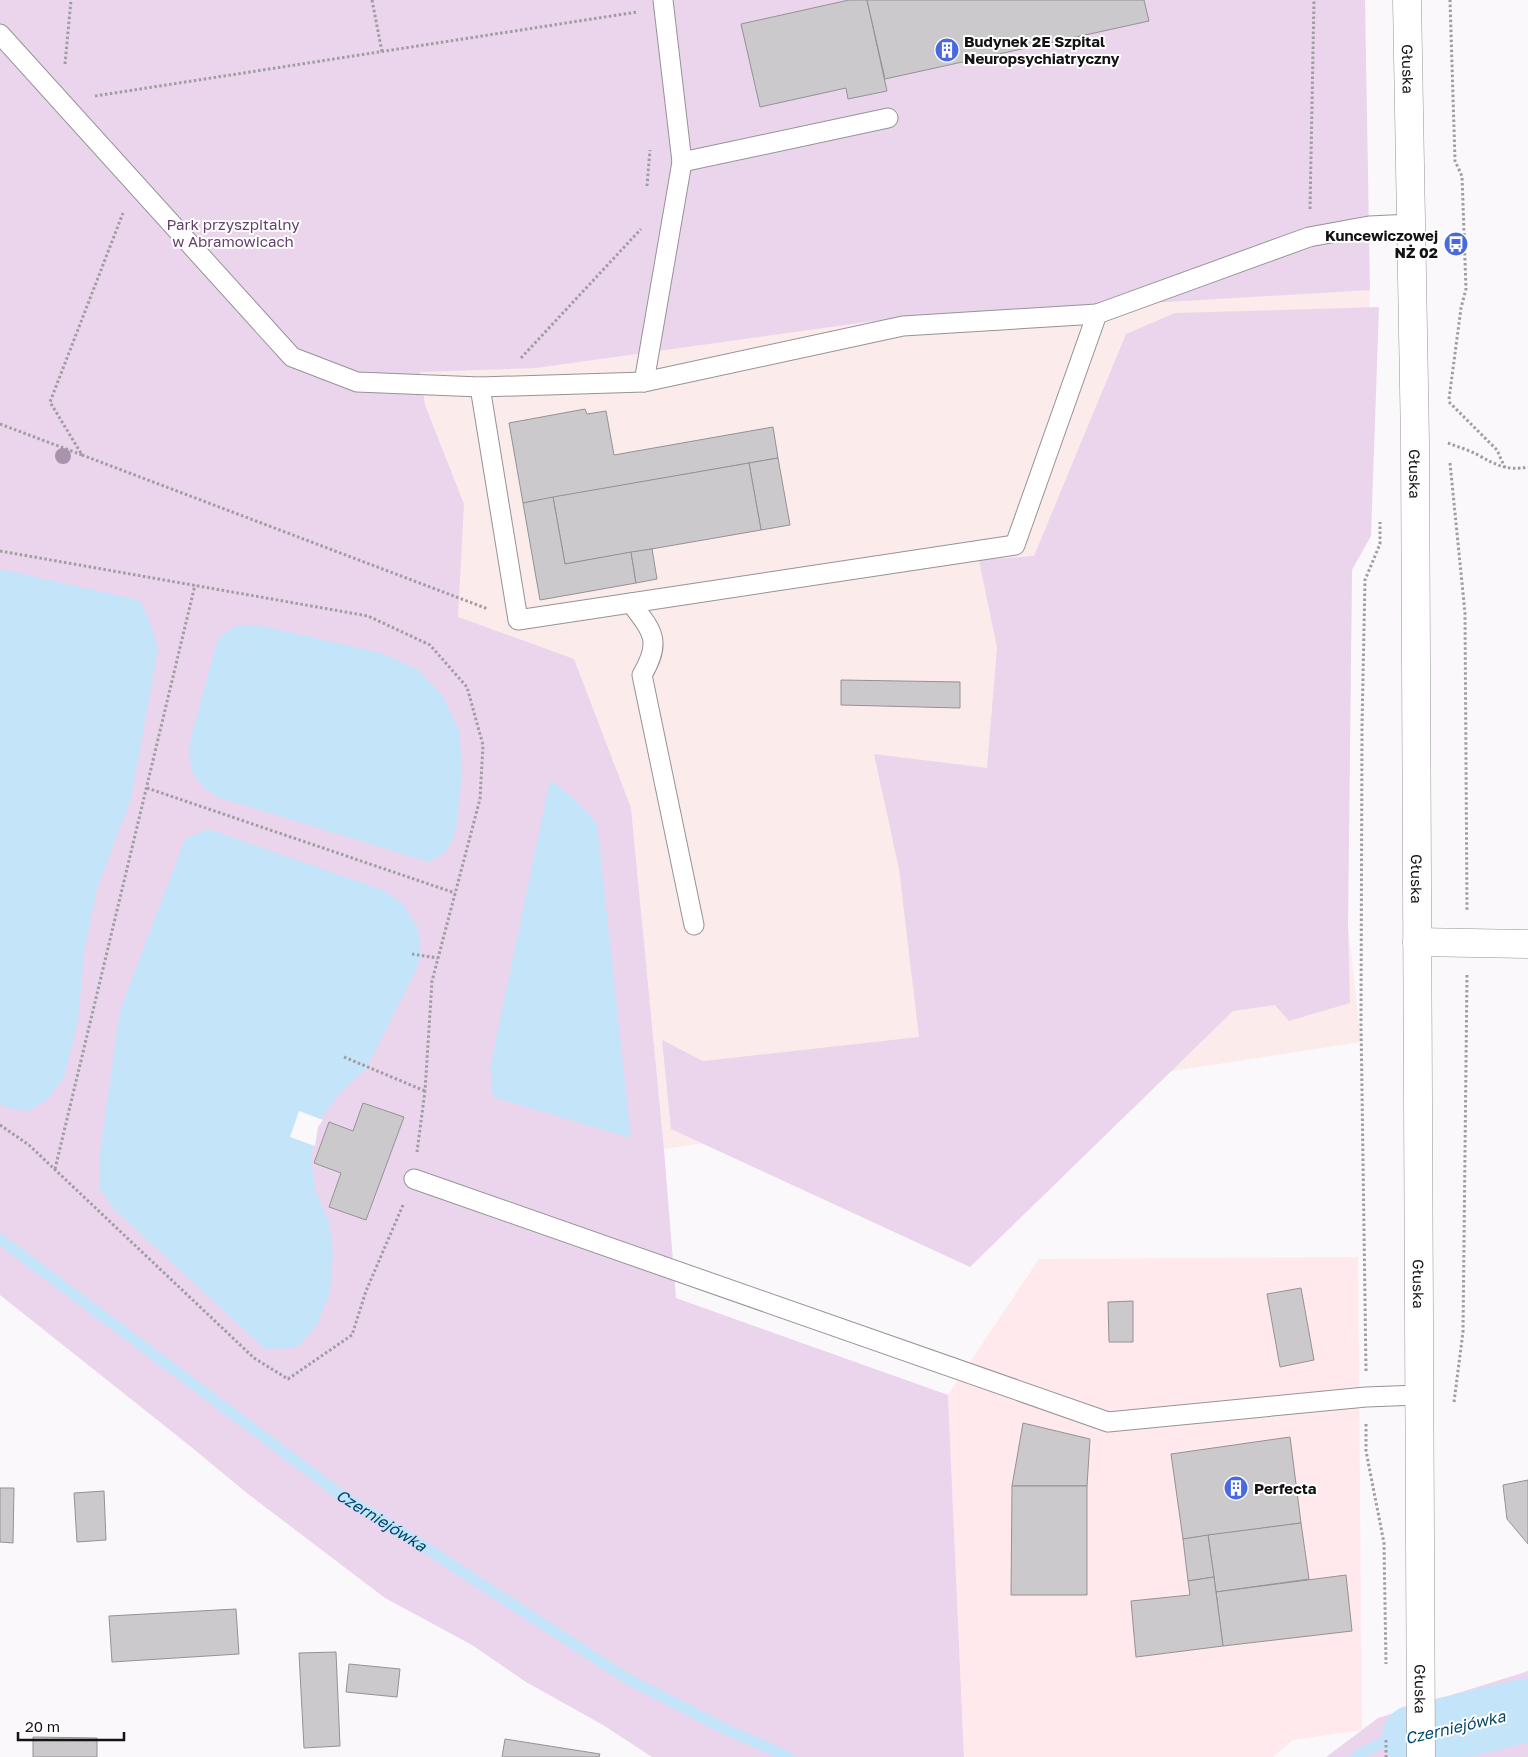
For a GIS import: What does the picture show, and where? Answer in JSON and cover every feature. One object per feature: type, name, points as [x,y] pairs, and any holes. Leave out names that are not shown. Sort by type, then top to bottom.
[{"type":"street","name":"Głuska","points":[[1407,0],[1416,441],[1421,1757]]},
{"type":"street","points":[[1417,942],[1528,944]]},
{"type":"lane","points":[[644,382],[682,162],[663,0]]},
{"type":"lane","points":[[0,34],[292,357],[357,382],[480,386],[644,382],[903,326],[1097,314],[1309,237],[1370,226],[1412,224]]},
{"type":"lane","points":[[682,162],[888,118]]},
{"type":"lane","points":[[480,386],[518,620],[1015,545],[1097,314]]},
{"type":"lane","points":[[631,603],[653,635],[653,650],[649,663],[642,675],[694,925]]},
{"type":"lane","points":[[414,1179],[1108,1422],[1366,1397],[1419,1395]]},
{"type":"path","points":[[71,0],[62,101],[638,12]]},
{"type":"path","points":[[372,0],[382,52]]},
{"type":"path","points":[[1309,237],[1314,0]]},
{"type":"path","points":[[1448,410],[1461,308],[1466,289],[1462,176],[1455,161],[1450,0]]},
{"type":"path","points":[[647,186],[651,147]]},
{"type":"path","points":[[82,455],[50,402],[134,182]]},
{"type":"path","points":[[518,361],[643,226]]},
{"type":"path","points":[[1448,402],[1497,450],[1505,468]]},
{"type":"path","points":[[0,424],[518,620]]},
{"type":"path","points":[[1448,434],[1449,452]]},
{"type":"path","points":[[1448,442],[1505,468],[1528,467]]},
{"type":"path","points":[[1450,461],[1465,613],[1467,914],[1474,921],[1473,967],[1467,974],[1463,1332],[1453,1409]]},
{"type":"path","points":[[1381,516],[1380,544],[1365,580],[1362,736],[1361,1022],[1366,1451],[1384,1543],[1386,1668]]},
{"type":"path","points":[[0,551],[368,616],[430,645],[467,687],[483,745],[480,799],[432,981],[425,1091],[414,1179],[366,1291],[352,1335],[288,1379],[254,1358],[29,1145],[0,1126]]},
{"type":"path","points":[[55,1170],[195,585]]},
{"type":"path","points":[[147,788],[455,893]]},
{"type":"path","points":[[412,954],[438,958]]},
{"type":"path","points":[[344,1057],[425,1091]]},
{"type":"shaded area","points":[[0,0],[1370,290],[1352,570],[1348,925],[1361,1042],[664,1149],[631,808],[458,617]]},
{"type":"shaded area","points":[[1358,1257],[1362,1730],[1293,1740],[1273,1757],[964,1757],[948,1395],[1039,1259]]},
{"type":"green space","name":"Park przyszpitalny w Abramowicach","points":[[0,0],[1365,0],[1370,290],[896,318],[536,368],[420,372],[425,405],[464,504],[458,617],[574,659],[631,808],[664,1149],[676,1298],[948,1395],[964,1757],[652,1757],[603,1725],[526,1682],[472,1645],[385,1598],[248,1494],[0,1295]]},
{"type":"green space","points":[[1379,307],[1371,536],[1352,570],[1348,925],[1350,1003],[1289,1021],[1275,1005],[1233,1011],[970,1267],[671,1129],[662,1040],[703,1061],[919,1037],[899,869],[874,754],[987,768],[997,648],[979,560],[1034,556],[1126,334],[1175,313]]},
{"type":"green space","points":[[1528,1671],[1528,1757],[1326,1757],[1378,1718]]},
{"type":"water","points":[[0,569],[139,600],[150,622],[158,649],[131,799],[97,888],[84,953],[78,1021],[64,1078],[47,1100],[28,1111],[4,1107],[0,1104]]},
{"type":"water","points":[[258,625],[381,653],[417,669],[443,696],[459,730],[462,770],[457,824],[452,842],[443,854],[429,862],[217,797],[198,781],[190,763],[189,745],[218,638],[235,626]]},
{"type":"water","points":[[550,780],[571,796],[597,823],[631,1138],[493,1097],[490,1068]]},
{"type":"water","points":[[208,829],[383,890],[403,904],[418,928],[421,955],[415,972],[367,1067],[342,1091],[315,1126],[311,1160],[316,1192],[329,1222],[333,1254],[330,1292],[316,1327],[296,1348],[265,1349],[113,1208],[100,1189],[99,1160],[120,1010],[185,839]]},
{"type":"pier","points":[[299,1111],[323,1120],[318,1127],[315,1146],[290,1137]]},
{"type":"building","points":[[849,0],[867,0],[887,91],[848,99],[846,88],[760,107],[741,24]]},
{"type":"building","name":"Budynek 2E Szpital Neuropsychiatryczny","points":[[867,0],[1144,0],[1149,21],[885,79]]},
{"type":"building","points":[[585,409],[587,414],[606,411],[614,455],[773,427],[778,458],[523,503],[509,423]]},
{"type":"building","points":[[778,458],[790,525],[761,530],[749,463]]},
{"type":"building","points":[[749,463],[761,530],[565,564],[553,497]]},
{"type":"building","points":[[553,497],[565,564],[631,552],[636,583],[540,600],[523,503]]},
{"type":"building","points":[[652,549],[657,579],[636,583],[631,552]]},
{"type":"building","points":[[841,680],[960,682],[960,708],[841,705]]},
{"type":"building","points":[[363,1103],[404,1117],[366,1220],[329,1207],[341,1173],[314,1163],[329,1122],[353,1131]]},
{"type":"building","points":[[1301,1288],[1314,1360],[1280,1367],[1267,1294]]},
{"type":"building","points":[[1133,1301],[1133,1342],[1109,1342],[1108,1302]]},
{"type":"building","points":[[1023,1423],[1090,1439],[1087,1486],[1012,1486]]},
{"type":"building","name":"Perfecta","points":[[1290,1437],[1301,1523],[1183,1539],[1171,1454]]},
{"type":"building","points":[[1528,1480],[1528,1544],[1507,1519],[1503,1485]]},
{"type":"building","points":[[1012,1486],[1087,1486],[1087,1595],[1011,1595]]},
{"type":"building","points":[[0,1488],[14,1488],[13,1543],[0,1542]]},
{"type":"building","points":[[104,1491],[106,1540],[77,1542],[74,1493]]},
{"type":"building","points":[[1301,1523],[1309,1579],[1216,1592],[1208,1535]]},
{"type":"building","points":[[1208,1535],[1214,1577],[1188,1581],[1183,1539]]},
{"type":"building","points":[[1346,1575],[1352,1631],[1223,1646],[1216,1592]]},
{"type":"building","points":[[1214,1577],[1223,1646],[1136,1657],[1131,1601],[1190,1595],[1188,1581]]},
{"type":"building","points":[[236,1609],[239,1654],[112,1662],[109,1616]]},
{"type":"building","points":[[336,1652],[340,1746],[304,1748],[299,1653]]},
{"type":"building","points":[[349,1664],[400,1669],[397,1697],[346,1692]]},
{"type":"building","points":[[33,1737],[97,1738],[97,1757],[33,1757]]},
{"type":"building","points":[[505,1739],[600,1754],[599,1757],[502,1757]]},
{"type":"waterway","name":"Czerniejówka","points":[[0,1239],[341,1495],[626,1678],[727,1730],[789,1757]]},
{"type":"waterway","name":"Czerniejówka","points":[[1414,1737],[1528,1710]]},
{"type":"waterway","name":"Czerniejówka","points":[[1355,1757],[1375,1746],[1414,1737]]},
{"type":"place","name":"Budynek 2E Szpital Neuropsychiatryczny","points":[[947,50]]},
{"type":"place","name":"Kuncewiczowej NŻ 02","points":[[1456,244]]},
{"type":"place","name":"Perfecta","points":[[1236,1488]]}]
